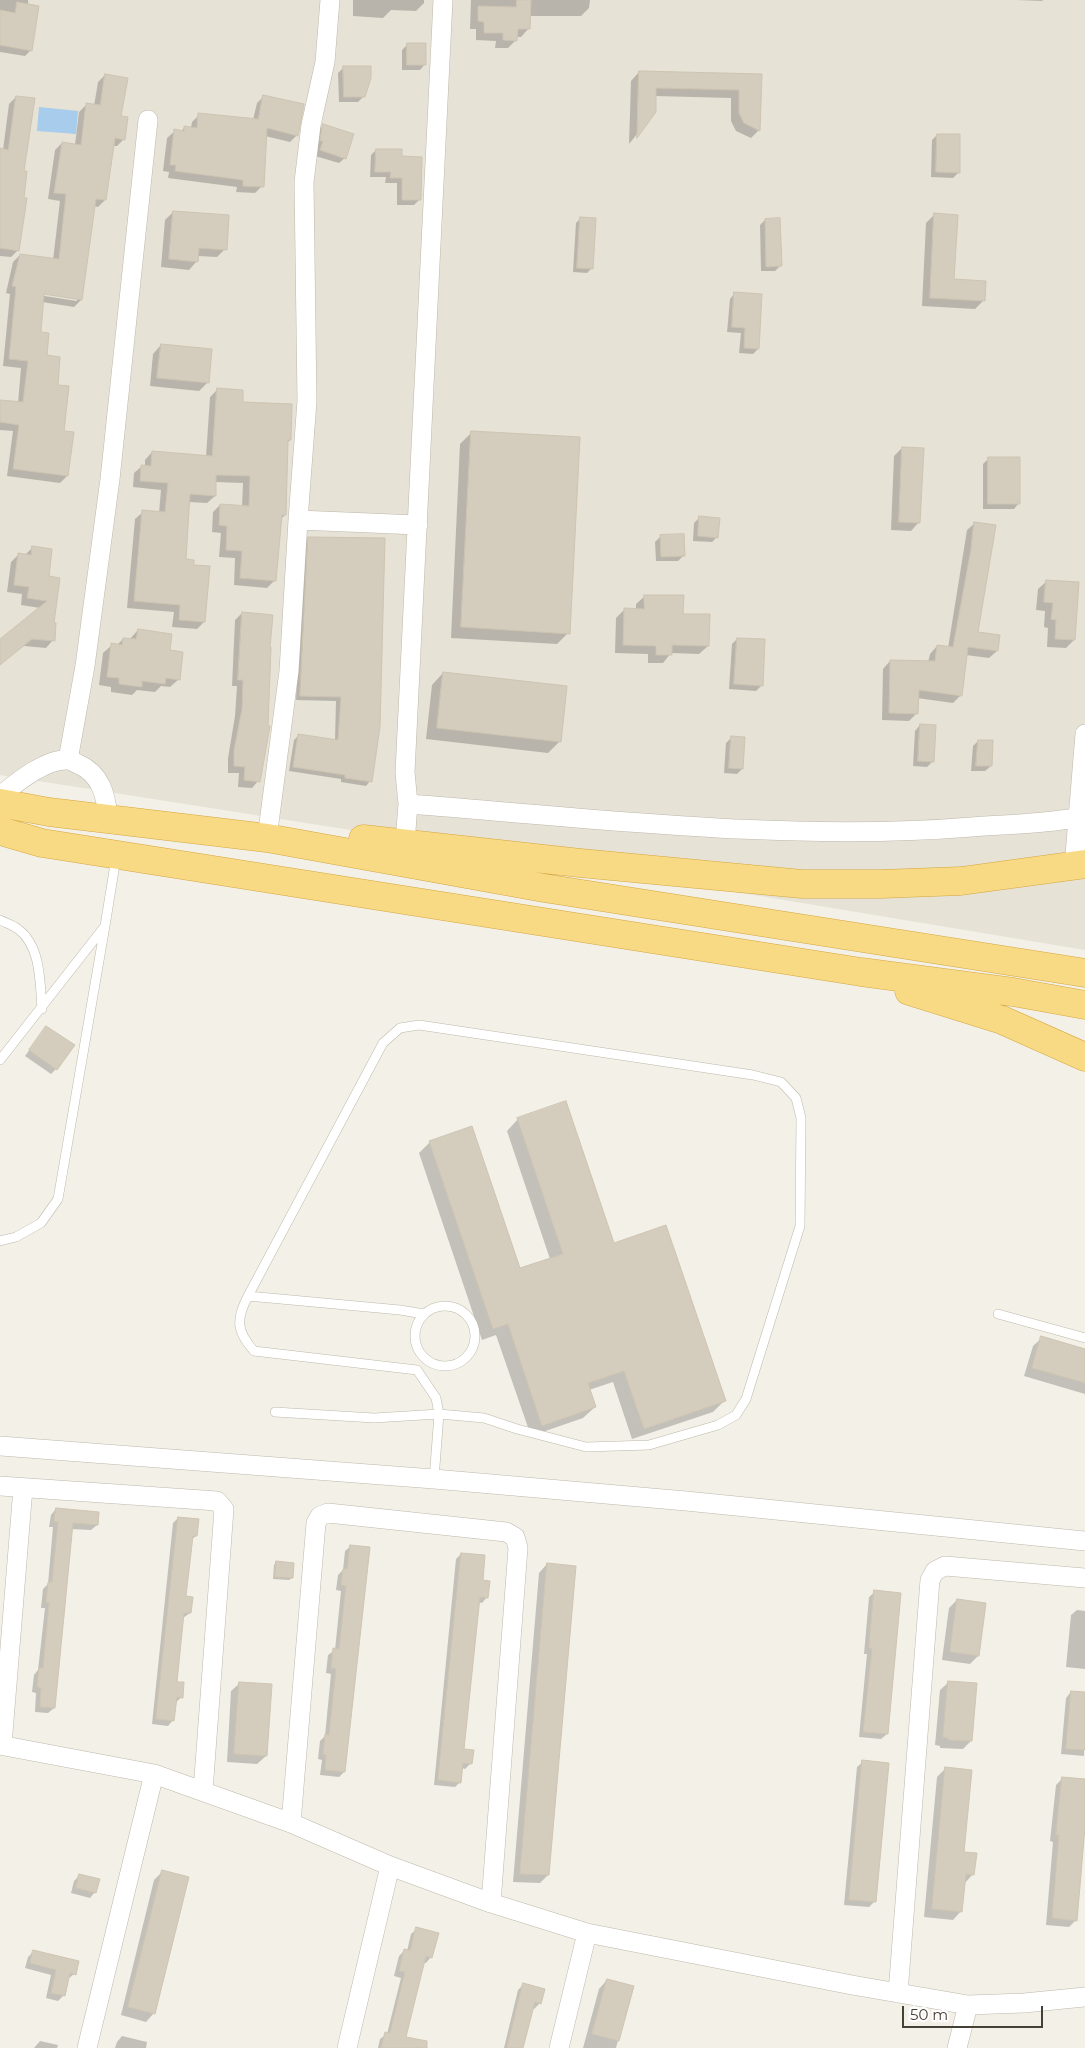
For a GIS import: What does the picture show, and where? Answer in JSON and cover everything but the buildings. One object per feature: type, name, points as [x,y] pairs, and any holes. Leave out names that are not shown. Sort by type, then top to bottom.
[{"type":"highway","points":[[0,803],[272,839],[544,888],[1085,973]]},
{"type":"highway","points":[[0,831],[42,843],[861,972],[1013,992],[1085,1004]]},
{"type":"highway","points":[[272,839],[326,834],[580,863],[802,884],[961,881],[1079,865]]},
{"type":"highway","points":[[861,972],[922,995],[1002,1020],[1085,1057]]},
{"type":"street","points":[[272,839],[289,672],[307,401],[304,182],[311,125],[324,62],[330,0]]},
{"type":"street","points":[[405,843],[408,804],[405,772],[444,0]]},
{"type":"street","points":[[68,760],[85,666],[110,479],[148,120]]},
{"type":"street","points":[[298,520],[418,526]]},
{"type":"street","points":[[1079,865],[1085,734]]},
{"type":"street","points":[[0,796],[26,775],[48,764],[68,760],[87,768],[97,778],[107,800],[108,818]]},
{"type":"street","points":[[408,804],[761,830],[910,832],[1082,817]]},
{"type":"street","points":[[0,1446],[434,1479],[696,1502],[1085,1541]]},
{"type":"street","points":[[0,1486],[217,1501],[221,1503],[224,1509],[202,1791]]},
{"type":"street","points":[[23,1488],[1,1745],[154,1774],[291,1823],[390,1866],[491,1903],[587,1933],[898,1993],[968,2004],[1024,2003],[1085,1997]]},
{"type":"street","points":[[291,1823],[316,1522],[320,1516],[328,1513],[506,1532],[515,1537],[518,1548],[491,1903]]},
{"type":"street","points":[[898,1993],[930,1580],[935,1570],[945,1566],[1085,1578]]},
{"type":"street","points":[[87,2048],[154,1774]]},
{"type":"street","points":[[346,2048],[390,1866]]},
{"type":"street","points":[[559,2048],[587,1933]]},
{"type":"street","points":[[957,2048],[968,2004]]},
{"type":"lane","points":[[0,1241],[16,1237],[41,1223],[58,1199],[117,854]]},
{"type":"lane","points":[[0,920],[18,929],[27,939],[39,965],[42,1009]]},
{"type":"lane","points":[[0,1060],[42,1009],[105,926]]},
{"type":"lane","points":[[275,1412],[374,1418],[439,1414],[484,1418],[517,1429],[586,1447],[649,1445],[718,1425],[736,1415],[746,1398],[800,1226],[801,1118],[796,1098],[781,1082],[753,1075],[419,1025],[400,1028],[383,1043],[239,1312],[239,1329],[246,1343],[254,1351],[416,1370],[436,1398],[439,1414],[434,1479]]},
{"type":"lane","points":[[248,1296],[400,1310],[424,1314]]},
{"type":"lane","points":[[441,1306],[459,1309],[472,1322],[475,1341],[467,1358],[460,1363],[442,1367],[425,1359],[417,1349],[414,1336],[417,1324],[424,1314],[432,1308],[441,1306]]},
{"type":"lane","points":[[998,1314],[1085,1338]]},
{"type":"lane","points":[[416,1370],[425,1359]]},
{"type":"shaded area","points":[[0,0],[1085,0],[1085,950],[567,864],[0,775]]},
{"type":"water","points":[[39,107],[78,111],[76,134],[37,131]]}]
